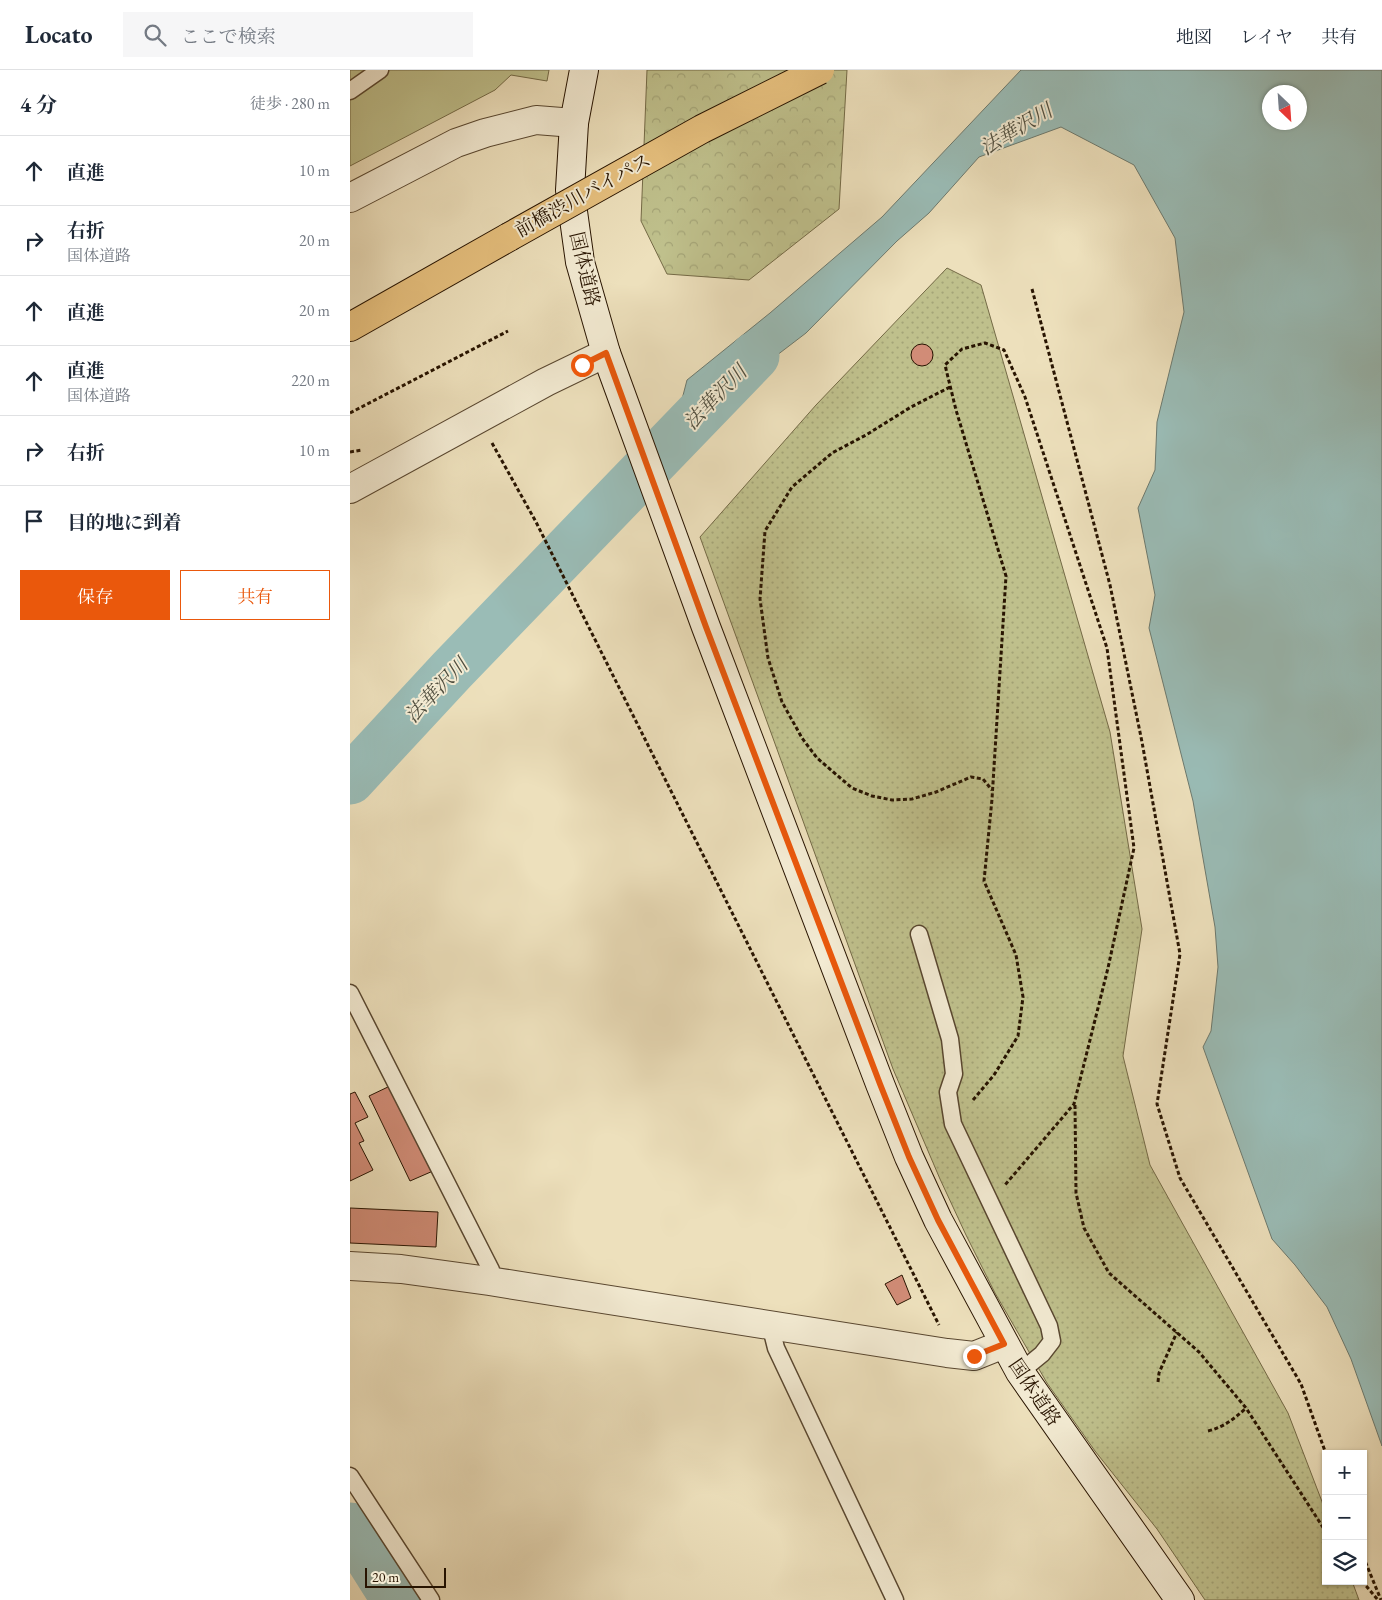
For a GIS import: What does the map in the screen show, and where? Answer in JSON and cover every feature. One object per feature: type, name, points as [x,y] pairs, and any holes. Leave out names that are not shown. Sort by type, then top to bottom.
[{"type":"highway","name":"前橋渋川バイパス","points":[[350,327],[702,129],[820,70]]},
{"type":"street","name":"国体道路","points":[[584,70],[574,124],[570,190],[580,262],[606,353],[658,497],[880,1084],[909,1157],[938,1220],[1020,1372],[1180,1600]]},
{"type":"street","points":[[350,198],[456,144],[485,133],[536,120],[574,124]]},
{"type":"street","points":[[350,489],[546,382],[606,353]]},
{"type":"street","points":[[350,1266],[401,1269],[489,1281],[947,1353],[974,1356],[1004,1344]]},
{"type":"lane","points":[[350,91],[380,70]]},
{"type":"lane","points":[[919,934],[950,1039],[954,1074],[948,1092],[953,1124],[1049,1326],[1052,1341],[1042,1354],[1020,1372]]},
{"type":"lane","points":[[350,992],[491,1270],[489,1281]]},
{"type":"lane","points":[[773,1327],[776,1348],[895,1600]]},
{"type":"lane","points":[[350,1476],[431,1600]]},
{"type":"path","points":[[1032,289],[1110,585],[1142,742],[1180,954],[1157,1104],[1180,1178],[1301,1384],[1325,1450]]},
{"type":"path","points":[[350,413],[508,331]]},
{"type":"path","points":[[953,1124],[994,1075],[1018,1036],[1024,996],[1016,954],[984,881],[993,791],[1006,576],[945,365],[962,349],[985,343],[1004,350],[1025,397],[1107,648],[1134,848],[1108,968],[1074,1104],[1076,1193],[1084,1228],[1109,1272],[1200,1352],[1246,1408],[1322,1526]]},
{"type":"path","points":[[950,387],[911,407],[866,435],[832,453],[792,487],[765,531],[760,599],[768,658],[782,702],[802,738],[817,758],[852,788],[872,796],[892,800],[912,799],[936,792],[971,777],[983,779],[993,791]]},
{"type":"path","points":[[478,419],[542,536],[945,1337],[947,1353]]},
{"type":"path","points":[[989,1201],[1017,1173],[1074,1104]]},
{"type":"path","points":[[1158,1382],[1159,1373],[1177,1332]]},
{"type":"path","points":[[1208,1432],[1230,1422],[1246,1408]]},
{"type":"path","points":[[1367,1567],[1379,1600]]},
{"type":"path","points":[[1366,1585],[1379,1600]]},
{"type":"green space","points":[[350,70],[549,70],[547,81],[511,75],[495,90],[350,166]]},
{"type":"green space","points":[[647,70],[847,70],[839,209],[749,280],[667,274],[641,221]]},
{"type":"green space","points":[[947,268],[981,285],[1110,732],[1142,929],[1123,1056],[1150,1165],[1288,1413],[1322,1502],[1322,1585],[1353,1585],[1359,1600],[1205,1600],[1157,1529],[1095,1451],[1047,1383],[995,1293],[940,1179],[893,1069],[700,537],[816,405]]},
{"type":"water","points":[[1021,70],[1382,70],[1382,1446],[1351,1359],[1327,1307],[1295,1265],[1272,1239],[1203,1047],[1211,1031],[1218,967],[1215,927],[1193,801],[1149,628],[1155,595],[1138,508],[1155,470],[1157,422],[1184,312],[1175,238],[1134,165],[1061,127],[979,157],[929,213],[897,241],[806,333],[713,404],[680,407],[687,380],[770,313],[882,217]]},
{"type":"building","points":[[922,344],[930,347],[933,355],[930,363],[922,366],[914,363],[911,355],[914,347]]},
{"type":"building","points":[[390,1086],[433,1171],[410,1181],[369,1096]]},
{"type":"building","points":[[355,1092],[368,1117],[355,1123],[364,1141],[359,1143],[373,1170],[350,1181],[350,1094]]},
{"type":"building","points":[[350,1208],[438,1212],[436,1247],[350,1243]]},
{"type":"building","points":[[902,1275],[911,1298],[897,1305],[885,1284]]},
{"type":"waterway","name":"法華沢川","points":[[350,780],[452,670],[755,356]]},
{"type":"waterway","points":[[350,1527],[396,1600]]},
{"type":"route","points":[[582,365],[606,353],[706,627],[909,1157],[938,1220],[1004,1344],[974,1356]]}]
